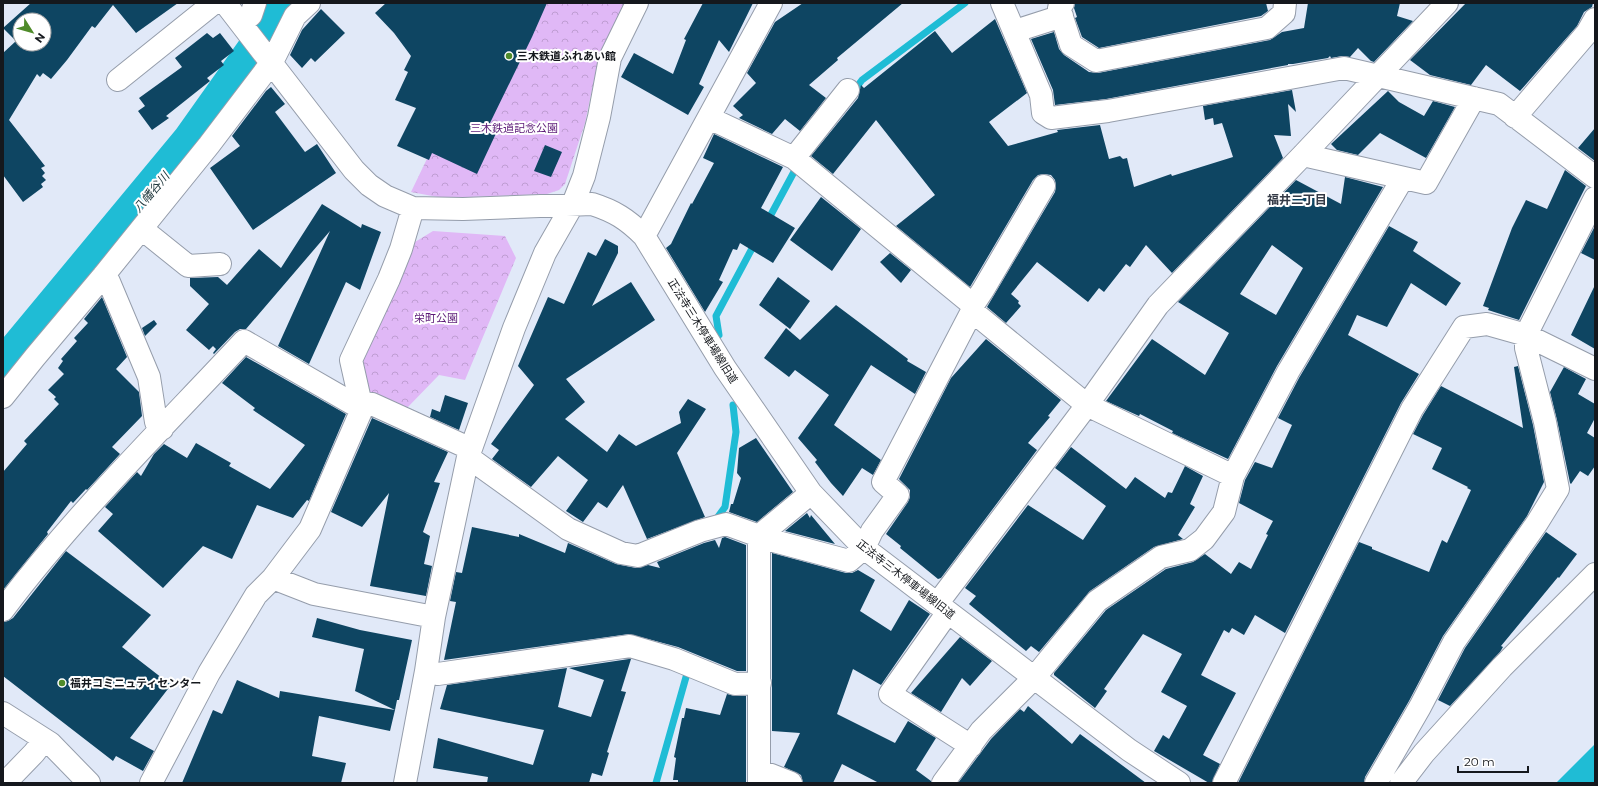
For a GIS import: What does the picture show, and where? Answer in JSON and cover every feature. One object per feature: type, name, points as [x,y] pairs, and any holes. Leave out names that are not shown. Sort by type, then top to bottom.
[{"type":"street","points":[[118,80],[214,3]]},
{"type":"street","points":[[151,783],[209,673],[256,595],[273,578],[310,529],[361,406],[351,360],[389,279],[401,249],[412,208],[385,196],[369,185],[354,170],[226,3]]},
{"type":"street","points":[[247,30],[256,3]]},
{"type":"street","points":[[3,397],[209,145],[272,62],[294,16],[309,3]]},
{"type":"street","points":[[405,783],[426,671],[434,617],[470,453],[514,328],[542,260],[573,204],[584,176],[610,58],[636,3]]},
{"type":"street","points":[[644,236],[771,3]]},
{"type":"street","points":[[1002,3],[1041,95],[1043,113],[1050,118],[1108,111],[1344,68],[1499,104],[1595,177]]},
{"type":"street","points":[[1014,31],[1062,10],[1071,45],[1096,62],[1268,28],[1284,13],[1284,3]]},
{"type":"street","points":[[971,746],[890,694],[942,608],[1158,305],[1303,156],[1448,3]]},
{"type":"street","points":[[1515,117],[1587,33],[1595,19]]},
{"type":"street","points":[[794,158],[848,90]]},
{"type":"street","points":[[1303,156],[1426,183],[1474,98]]},
{"type":"street","points":[[709,118],[794,158],[1086,405],[1233,476]]},
{"type":"street","points":[[943,783],[981,732],[1034,678],[1097,601],[1161,557],[1190,550],[1204,539],[1224,512],[1233,476],[1288,372],[1403,178]]},
{"type":"street","points":[[3,610],[99,495],[244,341],[361,406],[372,404],[470,453],[568,529],[621,553],[638,556],[700,531],[726,524],[759,536],[850,561],[864,548],[872,531],[898,495],[883,482],[972,308],[1044,186]]},
{"type":"street","points":[[1376,783],[1420,707],[1454,642],[1537,524],[1558,489],[1545,422],[1526,348],[1526,335],[1595,198]]},
{"type":"street","name":"正法寺三木停車場線旧道","points":[[412,208],[528,208],[592,204],[611,210],[634,226],[644,236],[725,368],[811,493],[864,548],[1129,750],[1179,783]]},
{"type":"street","points":[[142,228],[188,266],[220,264]]},
{"type":"street","points":[[104,275],[109,282],[149,377],[156,422],[162,429]]},
{"type":"street","points":[[1224,783],[1412,409],[1464,327],[1487,324],[1526,335],[1595,369]]},
{"type":"street","points":[[759,536],[811,493]]},
{"type":"street","points":[[759,536],[759,778],[771,775],[791,783]]},
{"type":"street","points":[[1401,783],[1424,753],[1502,668],[1595,574]]},
{"type":"street","points":[[273,578],[314,594],[434,617]]},
{"type":"street","points":[[426,671],[438,674],[630,646],[674,659],[734,684],[760,684]]},
{"type":"street","points":[[3,713],[50,743],[89,783]]},
{"type":"street","points":[[5,783],[34,753],[44,740]]},
{"type":"green space","name":"三木鉄道記念公園","points":[[502,3],[626,3],[597,66],[585,123],[565,184],[559,190],[547,194],[443,198],[411,192]]},
{"type":"green space","name":"栄町公園","points":[[433,231],[505,236],[516,258],[465,380],[439,375],[406,409],[368,392],[362,354],[415,242]]},
{"type":"water","points":[[1595,744],[1595,783],[1556,783]]},
{"type":"building","points":[[31,3],[178,3],[136,33],[113,5],[95,28],[92,26],[51,79],[43,73],[40,77],[37,74],[9,120],[45,166],[41,168],[45,173],[42,176],[46,180],[41,184],[43,187],[23,202],[3,175],[3,53],[12,45],[12,52],[52,52],[52,12],[21,12]]},
{"type":"building","points":[[386,3],[547,3],[490,123],[499,127],[477,174],[432,153],[429,160],[397,146],[416,108],[395,100],[408,72],[404,70],[411,56],[394,33],[375,13]]},
{"type":"building","points":[[703,3],[753,3],[729,52],[719,40],[699,84],[704,87],[688,115],[621,77],[634,53],[673,74],[686,40],[684,39]]},
{"type":"building","points":[[803,3],[903,3],[837,58],[838,60],[809,85],[826,98],[800,131],[785,119],[772,134],[739,118],[743,115],[733,106],[756,83],[747,73],[775,22]]},
{"type":"building","points":[[1075,3],[1266,3],[1268,11],[1261,16],[1099,48],[1082,37],[1075,18],[1077,17],[1074,8]]},
{"type":"building","points":[[1308,3],[1400,3],[1397,16],[1413,21],[1374,62],[1371,61],[1358,48],[1350,57],[1342,56],[1331,58],[1330,56],[1328,58],[1288,64],[1106,99],[1055,105],[1053,90],[1031,39],[1054,32],[1059,49],[1064,55],[1089,72],[1098,73],[1270,40],[1282,32],[1304,28]]},
{"type":"building","points":[[1466,3],[1593,3],[1592,7],[1584,12],[1577,26],[1520,91],[1486,65],[1471,85],[1430,75],[1410,60]]},
{"type":"building","points":[[321,9],[345,33],[315,62],[311,58],[302,68],[290,55],[302,30]]},
{"type":"building","points":[[995,19],[1027,93],[989,122],[1008,146],[1058,132],[1057,130],[1100,125],[1109,159],[1120,156],[1123,159],[1127,158],[1134,187],[1171,174],[1172,176],[1233,157],[1222,123],[1214,125],[1213,118],[1205,120],[1203,106],[1292,90],[1296,112],[1288,104],[1291,136],[1274,135],[1283,158],[1172,273],[1146,245],[1130,267],[1126,264],[1104,292],[1099,288],[1088,302],[1037,262],[1011,294],[1019,301],[1018,303],[1021,306],[1006,323],[987,307],[1055,192],[1055,180],[1051,175],[1038,175],[1033,180],[970,287],[896,226],[935,195],[876,120],[833,174],[811,156],[858,98],[861,85],[864,88],[935,31],[952,53]]},
{"type":"building","points":[[12,20],[12,37],[3,28]]},
{"type":"building","points":[[207,33],[213,38],[220,33],[234,51],[221,61],[224,65],[207,78],[210,81],[166,116],[169,118],[152,130],[138,111],[145,106],[139,98],[182,67],[175,58]]},
{"type":"building","points":[[271,87],[285,104],[275,112],[305,152],[317,144],[336,173],[253,230],[210,168],[240,146],[232,136],[266,91]]},
{"type":"building","points":[[1388,91],[1399,102],[1424,116],[1433,101],[1455,107],[1426,158],[1380,133],[1358,155],[1337,150],[1331,144]]},
{"type":"building","points":[[1595,128],[1595,161],[1578,148]]},
{"type":"building","points":[[714,134],[783,167],[761,208],[795,228],[773,263],[740,243],[737,250],[733,249],[719,280],[723,282],[705,312],[666,248],[671,244],[691,203],[692,204],[714,163],[703,158]]},
{"type":"building","points":[[545,145],[562,152],[551,177],[534,171]]},
{"type":"building","points":[[1565,170],[1586,186],[1519,320],[1488,310],[1489,308],[1483,306],[1512,228],[1526,200],[1547,209]]},
{"type":"building","points":[[1345,177],[1383,187],[1277,366],[1228,459],[1172,433],[1173,431],[1140,414],[1139,416],[1106,401],[1152,339],[1205,375],[1229,333],[1178,302],[1296,180],[1341,204]],"holes":[[[1272,245],[1303,268],[1276,315],[1240,294]]]},
{"type":"building","points":[[821,197],[861,229],[832,271],[790,240]]},
{"type":"building","points":[[322,204],[361,228],[362,224],[381,232],[360,290],[346,282],[309,364],[278,346],[330,231],[246,329],[240,329],[235,332],[214,354],[213,353],[216,349],[213,346],[209,350],[186,330],[209,304],[190,286],[190,278],[218,277],[227,285],[259,249],[281,268]]},
{"type":"building","points":[[1389,226],[1418,242],[1413,251],[1461,283],[1446,306],[1411,283],[1387,327],[1357,315],[1348,335],[1419,374],[1401,403],[1285,633],[1255,615],[1244,635],[1232,628],[1229,633],[1224,630],[1201,675],[1236,693],[1203,755],[1220,764],[1212,783],[1209,783],[1154,751],[1163,735],[1169,739],[1187,706],[1161,692],[1182,654],[1143,634],[1104,689],[1107,691],[1095,708],[1054,675],[1054,673],[1106,610],[1166,569],[1193,562],[1205,554],[1231,574],[1239,562],[1251,569],[1268,535],[1266,534],[1273,521],[1239,503],[1245,480],[1255,462],[1272,468],[1292,425],[1278,418],[1299,378]]},
{"type":"building","points":[[1595,226],[1595,260],[1581,253]]},
{"type":"building","points":[[605,239],[618,246],[618,253],[592,306],[631,282],[655,320],[566,379],[585,402],[565,419],[607,452],[619,434],[636,446],[681,423],[679,412],[688,399],[706,409],[677,453],[705,517],[647,539],[623,485],[607,508],[598,502],[583,522],[566,511],[588,480],[558,456],[531,487],[492,459],[499,450],[491,444],[534,385],[518,366],[548,297],[564,304],[588,252],[596,256]]},
{"type":"building","points":[[890,253],[911,270],[901,283],[880,262]]},
{"type":"building","points":[[778,277],[810,301],[790,329],[759,305]]},
{"type":"building","points":[[1595,285],[1595,349],[1571,335]]},
{"type":"building","points":[[102,297],[127,357],[116,369],[139,392],[142,416],[112,447],[120,454],[87,490],[86,489],[73,503],[71,501],[47,532],[48,534],[3,590],[3,472],[27,444],[24,441],[59,404],[54,399],[56,397],[48,390],[64,374],[58,368],[63,361],[61,359],[77,341],[74,338],[88,323],[84,319]]},
{"type":"building","points":[[836,305],[908,359],[907,361],[926,372],[915,394],[871,365],[834,425],[881,460],[873,475],[862,468],[843,496],[815,462],[817,460],[798,438],[829,395],[795,370],[789,377],[764,358],[786,328],[800,340]]},
{"type":"building","points":[[154,320],[157,324],[145,336],[142,328]]},
{"type":"building","points":[[986,339],[1061,400],[1048,416],[1050,417],[1028,443],[1037,450],[941,578],[938,579],[900,548],[901,546],[886,534],[910,497],[910,490],[899,479],[951,378]]},
{"type":"building","points":[[246,357],[346,414],[309,501],[307,500],[293,518],[257,505],[232,559],[203,546],[163,588],[98,531],[113,514],[105,507],[137,472],[141,476],[154,454],[164,444],[187,458],[196,443],[231,463],[229,466],[270,489],[305,445],[253,410],[255,408],[222,383]]},
{"type":"building","points":[[1518,366],[1533,425],[1544,482],[1527,516],[1443,636],[1409,701],[1365,777],[1364,783],[1238,783],[1359,542],[1372,547],[1372,549],[1429,572],[1442,540],[1447,543],[1471,490],[1467,488],[1468,487],[1432,469],[1442,448],[1413,434],[1441,386],[1523,428],[1514,367]]},
{"type":"building","points":[[1564,367],[1586,379],[1578,394],[1595,404],[1595,418],[1587,433],[1595,438],[1595,466],[1588,476],[1580,471],[1571,484],[1550,392]]},
{"type":"building","points":[[445,395],[468,403],[459,430],[430,417],[432,409],[440,412]]},
{"type":"building","points":[[372,418],[448,452],[434,482],[440,483],[423,532],[430,536],[424,564],[432,566],[426,596],[370,586],[389,493],[362,527],[331,512]]},
{"type":"building","points":[[756,438],[793,492],[757,522],[729,512],[741,478],[737,473],[739,448]]},
{"type":"building","points":[[1071,447],[1126,489],[1135,477],[1165,498],[1168,492],[1172,493],[1185,466],[1203,476],[1190,504],[1195,507],[1178,535],[1183,539],[1154,547],[1090,591],[1039,652],[1031,646],[1026,651],[969,604],[976,596],[965,588],[1028,505],[1083,540],[1106,506],[1055,468]]},
{"type":"building","points":[[807,513],[810,518],[811,515],[835,544],[785,531]]},
{"type":"building","points":[[472,527],[519,537],[519,534],[565,553],[568,543],[616,564],[636,568],[648,565],[660,568],[657,562],[715,540],[719,548],[722,538],[725,537],[746,545],[746,671],[737,671],[678,647],[629,634],[444,660],[456,602],[450,601],[456,572],[462,573]]},
{"type":"building","points":[[1546,532],[1577,554],[1559,578],[1558,577],[1501,646],[1503,647],[1500,652],[1450,706],[1438,700],[1465,648]]},
{"type":"building","points":[[66,551],[151,615],[122,647],[171,685],[130,738],[154,751],[143,771],[116,756],[113,761],[3,676],[3,622],[13,618]]},
{"type":"building","points":[[772,553],[846,573],[852,573],[858,570],[875,580],[860,611],[891,631],[909,600],[930,614],[881,685],[853,669],[837,714],[895,743],[908,721],[936,738],[916,770],[931,781],[931,783],[879,783],[842,764],[833,783],[803,783],[801,775],[784,767],[800,733],[772,731]]},
{"type":"building","points":[[317,618],[360,630],[412,640],[399,700],[397,700],[395,710],[355,691],[364,649],[312,637]]},
{"type":"building","points":[[960,637],[992,661],[970,686],[962,678],[941,712],[911,693]]},
{"type":"building","points":[[631,659],[621,691],[626,692],[607,752],[609,753],[602,776],[592,773],[589,783],[487,783],[488,777],[433,768],[438,738],[533,765],[544,730],[440,709],[447,685],[567,668],[558,707],[591,717],[604,680],[569,668]]},
{"type":"building","points":[[237,680],[279,698],[280,691],[395,710],[390,731],[319,716],[312,756],[346,763],[341,783],[182,783],[213,710],[222,714]]},
{"type":"building","points":[[727,694],[746,696],[746,783],[678,783],[678,780],[673,780],[676,758],[674,757],[682,718],[684,718],[686,708],[720,715]]},
{"type":"building","points":[[1028,706],[1072,744],[1080,734],[1146,783],[958,783],[991,739],[1020,709],[1024,712]]},
{"type":"waterway","name":"八幡谷川","points":[[3,371],[193,142],[271,32],[282,3]]},
{"type":"waterway","points":[[853,92],[862,80],[965,3]]},
{"type":"waterway","points":[[767,222],[795,170]]},
{"type":"waterway","points":[[719,335],[716,316],[756,241]]},
{"type":"waterway","points":[[717,518],[725,507],[736,432],[733,405]]},
{"type":"waterway","points":[[656,783],[688,670]]},
{"type":"place","name":"三木鉄道ふれあい館","points":[[509,56]]},
{"type":"place","name":"福井コミニュティセンター","points":[[62,683]]},
{"type":"district","name":"福井二丁目","points":[[1297,199]]}]
